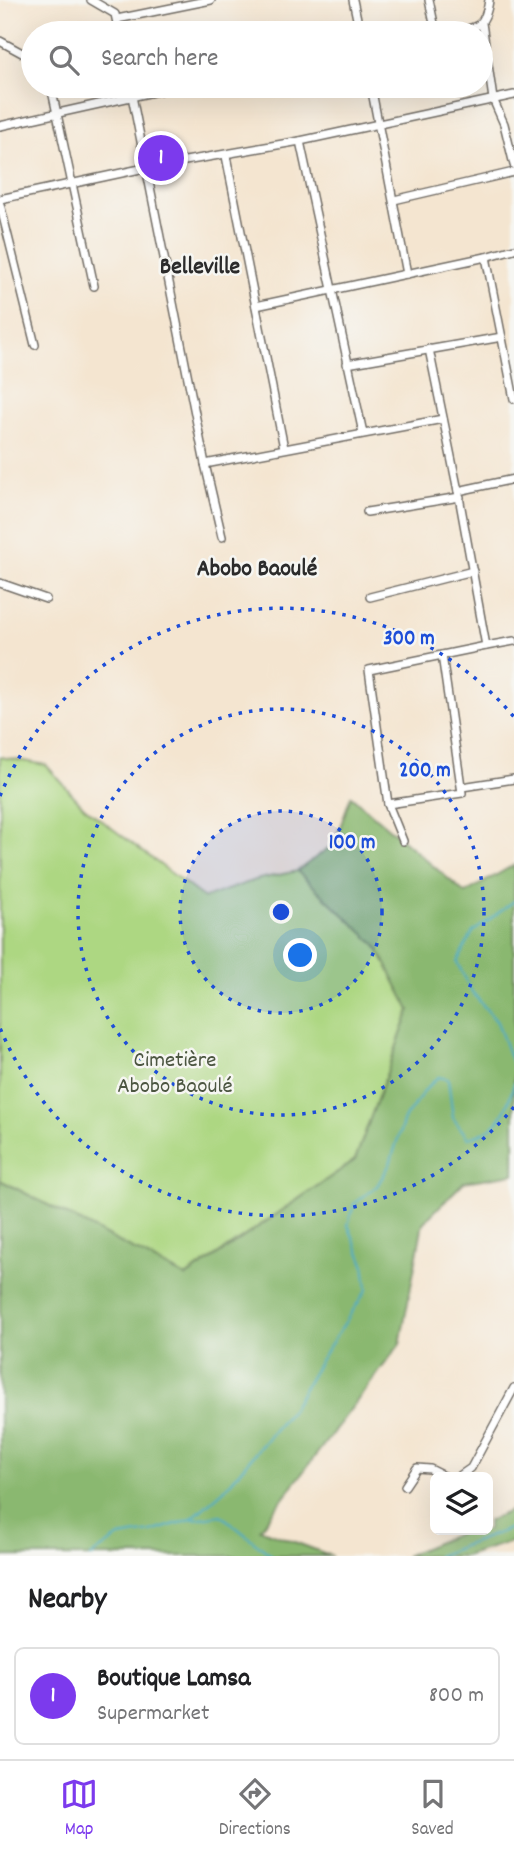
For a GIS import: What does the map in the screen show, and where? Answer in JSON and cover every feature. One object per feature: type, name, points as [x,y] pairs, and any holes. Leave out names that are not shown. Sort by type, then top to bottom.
[{"type":"street","points":[[91,0],[110,10],[117,19],[211,0]]},
{"type":"street","points":[[353,0],[357,21]]},
{"type":"street","points":[[429,0],[433,21]]},
{"type":"street","points":[[484,21],[489,0]]},
{"type":"street","points":[[0,41],[21,52]]},
{"type":"street","points":[[35,345],[0,201],[145,168],[226,156],[514,95]]},
{"type":"street","points":[[54,98],[93,286]]},
{"type":"street","points":[[0,126],[123,98]]},
{"type":"street","points":[[132,98],[222,537]]},
{"type":"street","points":[[374,98],[407,274]]},
{"type":"street","points":[[493,99],[504,124],[514,165]]},
{"type":"street","points":[[300,141],[363,433]]},
{"type":"street","points":[[226,156],[284,449]]},
{"type":"street","points":[[394,200],[514,172]]},
{"type":"street","points":[[256,306],[514,249]]},
{"type":"street","points":[[486,257],[514,399]]},
{"type":"street","points":[[347,363],[502,337]]},
{"type":"street","points":[[429,349],[459,494],[486,646]]},
{"type":"street","points":[[205,464],[443,419]]},
{"type":"street","points":[[367,512],[459,494],[514,479]]},
{"type":"street","points":[[370,597],[473,571]]},
{"type":"street","points":[[0,583],[46,598]]},
{"type":"street","points":[[403,841],[388,804],[369,670],[514,641]]},
{"type":"street","points":[[388,804],[463,793],[442,655]]},
{"type":"street","points":[[462,787],[514,779]]},
{"type":"street","points":[[465,1472],[471,1468],[514,1388]]},
{"type":"street","points":[[405,1486],[417,1468],[422,1466],[435,1472]]},
{"type":"green space","name":"Cimetière Abobo Baoulé","points":[[0,757],[46,765],[84,807],[204,898],[255,880],[297,871],[376,945],[410,1010],[355,1160],[185,1277],[0,1180]]},
{"type":"green space","points":[[351,796],[465,893],[514,865],[514,1174],[464,1182],[423,1223],[400,1344],[260,1529],[332,1556],[0,1556],[0,1180],[186,1277],[355,1160],[410,1010],[376,945],[297,871],[334,844]]},
{"type":"green space","points":[[514,1509],[514,1541],[464,1556],[405,1556],[455,1535],[493,1535],[493,1519]]},
{"type":"waterway","points":[[514,901],[473,932],[457,962],[472,992],[497,1022],[514,1068]]},
{"type":"waterway","points":[[91,1556],[119,1537],[151,1532],[191,1519],[224,1490],[292,1409],[367,1289],[364,1264],[348,1225],[354,1204],[377,1186],[390,1164],[404,1119],[426,1089],[438,1077],[448,1079],[453,1118],[468,1138],[495,1125],[508,1103],[514,1083]]},
{"type":"waterway","points":[[194,1519],[221,1515],[272,1556]]},
{"type":"waterway","points":[[437,1556],[514,1527]]},
{"type":"place","name":"Boutique Lamsa","points":[[161,158]]},
{"type":"district","name":"Belleville","points":[[200,265]]},
{"type":"district","name":"Abobo Baoulé","points":[[257,567]]}]
